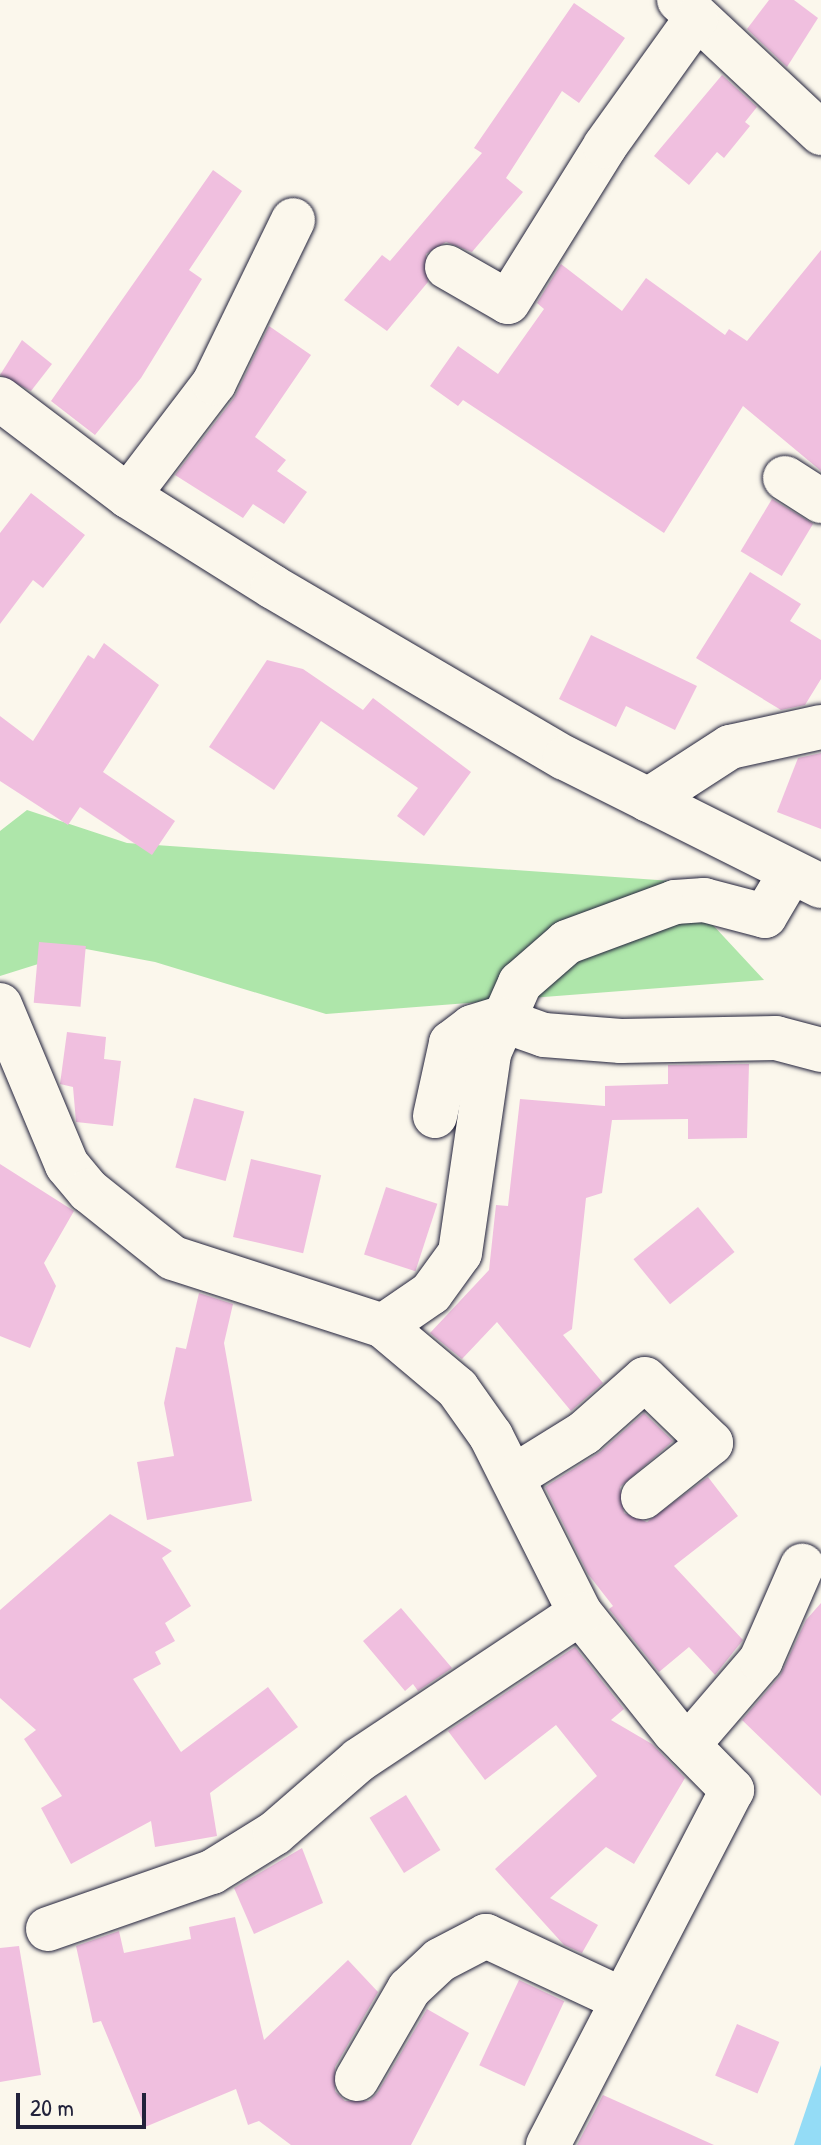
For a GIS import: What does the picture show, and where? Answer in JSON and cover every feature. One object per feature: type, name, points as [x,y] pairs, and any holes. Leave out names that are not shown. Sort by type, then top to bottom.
[{"type":"street","points":[[447,267],[508,302],[687,10],[821,133]]},
{"type":"street","points":[[128,496],[214,383],[293,220]]},
{"type":"street","points":[[0,399],[128,496],[387,654],[648,800],[806,879],[765,916],[704,900],[675,902],[567,942],[520,983],[499,1019],[481,1094],[460,1253],[431,1293],[383,1326]]},
{"type":"street","points":[[785,478],[821,501]]},
{"type":"street","points":[[648,800],[730,747],[821,727]]},
{"type":"street","points":[[0,1005],[67,1165],[89,1191],[173,1258],[383,1326],[457,1388],[513,1477],[580,1613],[688,1745],[732,1790],[548,2145]]},
{"type":"street","points":[[435,1116],[451,1043],[472,1027],[499,1019],[544,1035],[621,1041],[776,1038],[821,1050]]},
{"type":"street","points":[[513,1477],[584,1433],[645,1379],[711,1443],[643,1497]]},
{"type":"street","points":[[688,1745],[761,1660],[802,1566]]},
{"type":"street","points":[[48,1929],[212,1872],[275,1833],[359,1760],[580,1613]]},
{"type":"street","points":[[357,2079],[409,1989],[440,1960],[486,1936],[621,1999]]},
{"type":"green space","points":[[27,810],[127,843],[672,881],[764,980],[326,1014],[155,962],[86,949],[0,976],[0,831]]},
{"type":"water","points":[[821,2065],[821,2145],[794,2145]]},
{"type":"building","points":[[769,0],[794,0],[818,18],[787,67],[747,29]]},
{"type":"building","points":[[574,3],[625,38],[579,103],[562,91],[506,178],[523,192],[472,252],[446,242],[426,254],[428,282],[387,331],[344,300],[382,255],[390,261],[482,153],[474,148]]},
{"type":"building","points":[[722,75],[757,107],[745,122],[750,126],[724,158],[717,152],[689,185],[654,156]]},
{"type":"building","points":[[213,170],[242,191],[189,270],[202,279],[141,378],[95,435],[51,401]]},
{"type":"building","points":[[821,250],[821,471],[743,406],[664,533],[463,400],[458,406],[430,386],[458,346],[498,374],[544,309],[537,303],[561,264],[622,311],[646,278],[725,335],[729,329],[747,341]]},
{"type":"building","points":[[269,326],[311,355],[255,437],[286,460],[277,471],[307,492],[284,524],[253,504],[243,518],[175,475],[234,398]]},
{"type":"building","points":[[22,340],[52,364],[31,391],[0,375]]},
{"type":"building","points":[[31,493],[85,535],[43,588],[33,580],[0,624],[0,533]]},
{"type":"building","points":[[772,499],[813,524],[782,576],[741,551]]},
{"type":"building","points":[[750,572],[801,604],[790,621],[821,640],[821,679],[805,705],[781,710],[696,658]]},
{"type":"building","points":[[591,635],[697,686],[675,730],[626,706],[616,727],[559,699]]},
{"type":"building","points":[[104,643],[159,685],[103,772],[175,821],[152,855],[80,807],[68,825],[0,781],[0,716],[33,741],[88,655],[94,659]]},
{"type":"building","points":[[267,660],[303,669],[363,710],[373,698],[471,772],[424,836],[397,816],[418,788],[321,721],[274,790],[209,747]]},
{"type":"building","points":[[821,753],[821,829],[777,812],[798,758]]},
{"type":"building","points":[[39,942],[86,946],[81,1007],[34,1003]]},
{"type":"building","points":[[67,1032],[106,1037],[104,1059],[121,1061],[113,1126],[76,1122],[73,1087],[60,1084]]},
{"type":"building","points":[[749,1064],[747,1138],[688,1139],[688,1119],[612,1120],[602,1193],[586,1198],[572,1329],[563,1335],[603,1383],[571,1411],[497,1322],[462,1359],[430,1333],[489,1270],[496,1205],[508,1206],[520,1099],[605,1106],[605,1086],[668,1084],[668,1065]]},
{"type":"building","points":[[194,1098],[244,1111],[226,1181],[175,1168]]},
{"type":"building","points":[[251,1159],[321,1175],[303,1253],[233,1237]]},
{"type":"building","points":[[0,1164],[74,1211],[44,1263],[56,1286],[30,1348],[0,1336]]},
{"type":"building","points":[[386,1187],[437,1204],[415,1271],[364,1255]]},
{"type":"building","points":[[698,1207],[735,1252],[670,1304],[633,1259]]},
{"type":"building","points":[[199,1293],[233,1304],[224,1343],[252,1501],[147,1520],[137,1462],[174,1456],[164,1403],[176,1347],[186,1349]]},
{"type":"building","points":[[644,1413],[673,1441],[620,1487],[624,1513],[647,1522],[708,1477],[738,1516],[674,1566],[743,1640],[715,1675],[689,1647],[659,1672],[609,1609],[613,1606],[588,1574],[545,1487],[600,1452]]},
{"type":"building","points":[[110,1514],[172,1551],[162,1558],[191,1606],[165,1623],[175,1641],[155,1652],[161,1664],[133,1679],[181,1752],[268,1687],[298,1727],[210,1793],[217,1836],[155,1847],[151,1821],[71,1864],[41,1808],[62,1796],[24,1739],[36,1730],[0,1698],[0,1610]]},
{"type":"building","points":[[821,1603],[821,1796],[742,1720],[780,1676],[806,1620]]},
{"type":"building","points":[[401,1608],[452,1668],[418,1691],[413,1684],[405,1691],[363,1641]]},
{"type":"building","points":[[575,1647],[624,1709],[611,1720],[652,1744],[685,1778],[634,1864],[606,1847],[550,1898],[598,1925],[582,1953],[564,1945],[495,1869],[597,1776],[556,1725],[485,1780],[448,1731]]},
{"type":"building","points":[[406,1795],[440,1850],[404,1873],[370,1818]]},
{"type":"building","points":[[302,1848],[323,1903],[254,1934],[234,1888]]},
{"type":"building","points":[[235,1917],[264,2040],[348,1960],[378,1992],[335,2067],[335,2091],[345,2101],[369,2101],[378,2092],[427,2009],[469,2033],[411,2145],[291,2145],[259,2121],[248,2125],[236,2089],[145,2127],[101,2021],[93,2023],[76,1946],[119,1931],[124,1953],[191,1939],[189,1927]]},
{"type":"building","points":[[19,1946],[41,2075],[0,2082],[0,1948]]},
{"type":"building","points":[[519,1980],[564,2001],[525,2086],[479,2065]]},
{"type":"building","points":[[737,2024],[779,2042],[757,2094],[715,2076]]},
{"type":"building","points":[[603,2095],[714,2145],[577,2145]]}]
